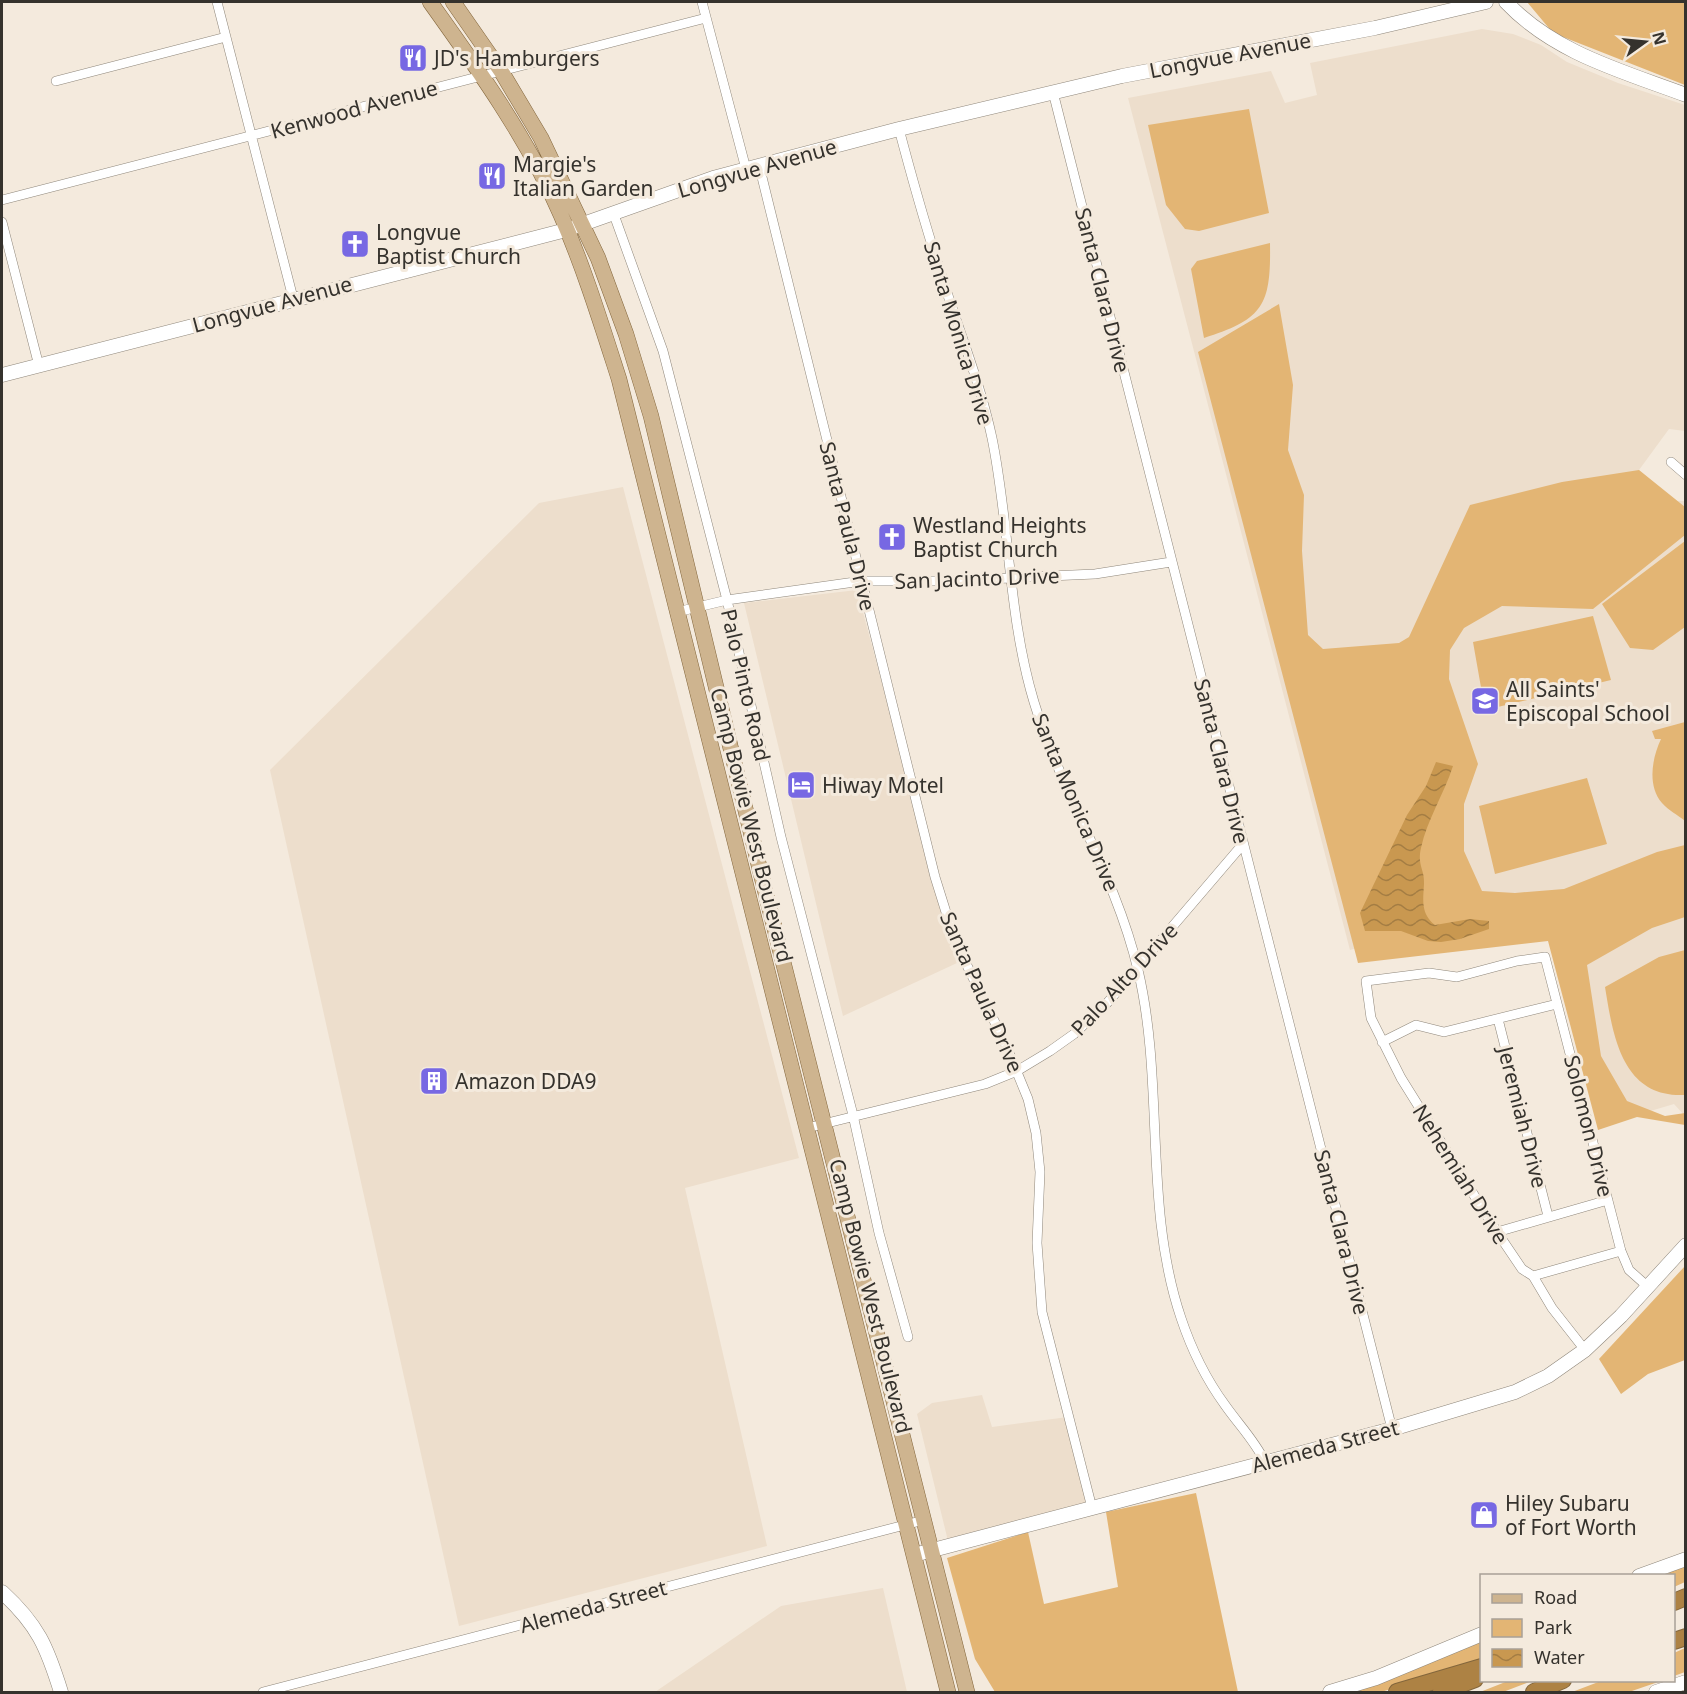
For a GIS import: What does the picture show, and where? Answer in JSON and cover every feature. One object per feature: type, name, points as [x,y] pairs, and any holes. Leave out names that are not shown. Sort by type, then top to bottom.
[{"type":"highway","points":[[1397,1692],[1480,1668]]},
{"type":"highway","points":[[1441,1692],[1480,1677]]},
{"type":"highway","points":[[1534,1692],[1560,1682]]},
{"type":"highway","points":[[1539,1692],[1560,1682]]},
{"type":"main road","name":"Camp Bowie West Boulevard","points":[[430,2],[482,76],[524,145],[581,264],[619,378],[948,1692]]},
{"type":"main road","name":"Camp Bowie West Boulevard","points":[[453,2],[501,71],[541,138],[583,224],[613,293],[648,406],[695,608],[967,1692]]},
{"type":"main road","name":"Longvue Avenue","points":[[2,375],[293,298],[566,230],[752,167],[899,129],[1053,92],[1270,46],[1375,28],[1486,2]]},
{"type":"main road","points":[[1506,2],[1530,22],[1574,52],[1611,69],[1686,95]]},
{"type":"main road","points":[[742,874],[760,870]]},
{"type":"main road","name":"Alemeda Street","points":[[914,1555],[1392,1429],[1515,1392],[1548,1376],[1585,1350],[1621,1316],[1686,1245]]},
{"type":"main road","points":[[1642,1574],[1686,1559]]},
{"type":"main road","points":[[2,1592],[25,1613],[47,1648],[61,1692]]},
{"type":"main road","points":[[1330,1692],[1376,1678],[1480,1635]]},
{"type":"main road","points":[[936,1642],[941,1692]]},
{"type":"main road","points":[[959,1660],[978,1692]]},
{"type":"main road","points":[[1656,1692],[1686,1682]]},
{"type":"street","points":[[217,2],[293,298]]},
{"type":"street","name":"Santa Paula Drive","points":[[702,2],[752,167],[943,903],[955,941],[1028,1099],[1040,1172],[1038,1276],[1042,1312],[1092,1508]]},
{"type":"street","name":"Kenwood Avenue","points":[[2,200],[706,18]]},
{"type":"street","points":[[56,81],[226,37]]},
{"type":"street","name":"Santa Clara Drive","points":[[1053,92],[1392,1429]]},
{"type":"street","name":"Santa Monica Drive","points":[[899,129],[943,280],[975,370],[992,440],[1016,625],[1034,701],[1047,741],[1118,903],[1138,969],[1149,1032],[1161,1230],[1170,1280],[1181,1319],[1202,1368],[1224,1405],[1256,1444],[1265,1462]]},
{"type":"street","name":"Palo Pinto Road","points":[[613,213],[663,351],[727,600],[781,837],[853,1115],[879,1233],[908,1337]]},
{"type":"street","points":[[2,222],[39,366]]},
{"type":"street","points":[[1671,462],[1686,475]]},
{"type":"street","name":"San Jacinto Drive","points":[[677,612],[727,600],[861,581],[1095,574],[1171,562]]},
{"type":"street","name":"Palo Alto Drive","points":[[807,1128],[985,1084],[1017,1071],[1074,1034],[1138,969],[1244,844]]},
{"type":"street","name":"Nehemiah Drive","points":[[1545,957],[1517,961],[1457,977],[1429,973],[1366,981],[1371,1018],[1401,1078],[1522,1269],[1533,1276],[1552,1308],[1585,1350]]},
{"type":"street","name":"Solomon Drive","points":[[1545,957],[1621,1251],[1629,1270],[1647,1286]]},
{"type":"street","points":[[1382,1042],[1416,1025],[1444,1032],[1557,1004]]},
{"type":"street","name":"Jeremiah Drive","points":[[1498,1019],[1548,1216]]},
{"type":"street","points":[[1497,1232],[1608,1200]]},
{"type":"street","points":[[1533,1276],[1621,1251]]},
{"type":"street","name":"Alemeda Street","points":[[263,1692],[924,1520]]},
{"type":"shaded area","name":"All Saints' Episcopal School","points":[[1482,29],[1513,34],[1541,45],[1567,62],[1618,83],[1685,105],[1685,431],[1669,429],[1639,470],[1675,501],[1685,501],[1685,1116],[1674,1104],[1600,1126],[1539,900],[1350,950],[1128,98],[1271,71],[1285,103],[1317,95],[1310,63]]},
{"type":"shaded area","points":[[623,487],[799,1158],[685,1188],[767,1546],[459,1626],[270,770],[539,503]]},
{"type":"shaded area","points":[[857,590],[957,963],[843,1016],[744,603]]},
{"type":"shaded area","points":[[982,1395],[992,1427],[1068,1417],[1092,1508],[949,1545],[917,1414],[932,1403]]},
{"type":"shaded area","points":[[883,1588],[907,1692],[655,1692],[781,1606]]},
{"type":"green space","points":[[1527,2],[1685,2],[1685,85],[1553,33]]},
{"type":"green space","points":[[1249,109],[1269,213],[1199,231],[1185,229],[1166,205],[1148,125]]},
{"type":"green space","points":[[1270,243],[1269,281],[1260,307],[1240,324],[1204,338],[1191,269],[1197,261]]},
{"type":"green space","points":[[1279,304],[1293,385],[1288,450],[1304,495],[1302,551],[1308,635],[1323,649],[1399,643],[1409,637],[1470,505],[1562,482],[1639,470],[1685,507],[1685,535],[1593,609],[1502,606],[1464,628],[1450,650],[1449,679],[1478,764],[1464,804],[1464,851],[1482,891],[1515,893],[1564,889],[1657,852],[1685,845],[1685,917],[1652,928],[1587,965],[1601,1056],[1627,1101],[1665,1116],[1685,1113],[1685,1125],[1637,1117],[1598,1130],[1548,941],[1358,963],[1198,352]]},
{"type":"green space","points":[[1685,541],[1685,627],[1653,650],[1630,648],[1602,604]]},
{"type":"green space","points":[[1593,616],[1611,680],[1485,710],[1473,642]]},
{"type":"green space","points":[[1686,722],[1685,821],[1662,803],[1654,788],[1653,763],[1661,739],[1655,739],[1652,731]]},
{"type":"green space","points":[[1587,778],[1607,844],[1495,874],[1479,806]]},
{"type":"green space","points":[[1685,950],[1685,1095],[1664,1093],[1647,1086],[1634,1075],[1617,1043],[1605,987],[1659,957]]},
{"type":"green space","points":[[1685,1266],[1685,1360],[1648,1374],[1621,1394],[1599,1359]]},
{"type":"green space","points":[[1196,1493],[1238,1692],[995,1692],[975,1659],[947,1558],[1028,1532],[1044,1604],[1118,1587],[1106,1512]]},
{"type":"green space","points":[[1685,1563],[1685,1582],[1675,1587],[1675,1574],[1655,1574]]},
{"type":"green space","points":[[1480,1640],[1480,1662],[1381,1692],[1353,1692]]},
{"type":"green space","points":[[1685,1648],[1685,1672],[1675,1676],[1675,1653]]},
{"type":"green space","points":[[1505,1682],[1529,1682],[1503,1692],[1480,1692]]},
{"type":"green space","points":[[1598,1682],[1658,1682],[1629,1692],[1572,1692]]},
{"type":"water","points":[[1436,762],[1453,766],[1427,827],[1421,848],[1425,912],[1435,925],[1470,919],[1489,921],[1489,929],[1460,939],[1441,942],[1428,941],[1401,931],[1365,931],[1360,913],[1407,815],[1426,786]]},
{"type":"place","name":"JD's Hamburgers","points":[[413,58]]},
{"type":"place","name":"Margie's Italian Garden","points":[[492,176]]},
{"type":"place","name":"Longvue Baptist Church","points":[[355,244]]},
{"type":"place","name":"Westland Heights Baptist Church","points":[[892,537]]},
{"type":"place","name":"All Saints' Episcopal School","points":[[1485,701]]},
{"type":"place","name":"Hiway Motel","points":[[801,785]]},
{"type":"place","name":"Amazon DDA9","points":[[434,1081]]},
{"type":"place","name":"Hiley Subaru of Fort Worth","points":[[1484,1515]]}]
